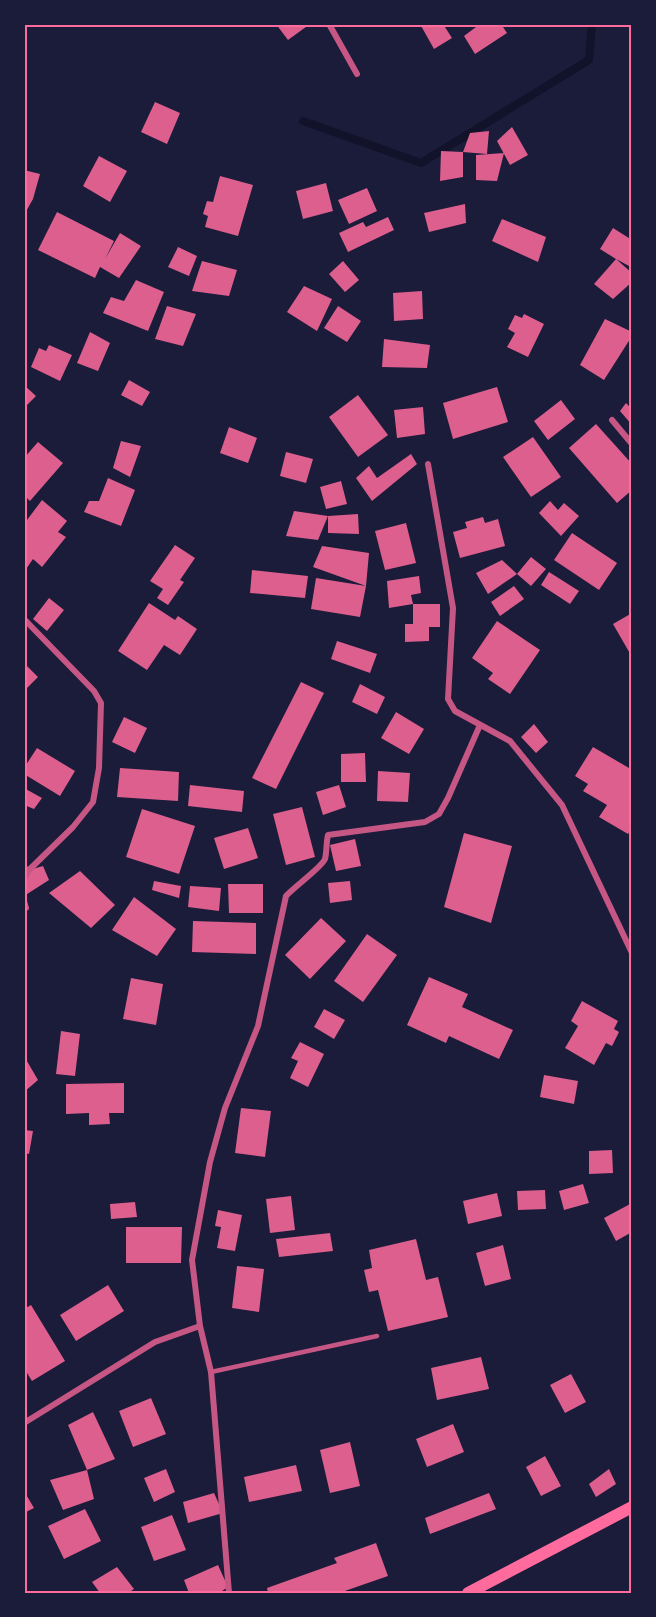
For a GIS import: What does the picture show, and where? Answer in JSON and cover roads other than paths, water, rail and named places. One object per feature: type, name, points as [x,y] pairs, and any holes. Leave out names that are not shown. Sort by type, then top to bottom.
[{"type":"main road","points":[[468,1593],[632,1507]]},
{"type":"street","points":[[329,24],[357,74]]},
{"type":"street","points":[[612,420],[632,444]]},
{"type":"street","points":[[428,464],[453,608],[448,699],[455,711],[510,741],[562,805],[632,953]]},
{"type":"street","points":[[24,619],[94,691],[101,703],[99,768],[93,802],[73,827],[29,870],[24,879]]},
{"type":"street","points":[[229,1593],[211,1371],[200,1326],[192,1260],[210,1162],[225,1108],[258,1026],[286,896],[297,883],[321,866],[326,857],[328,835],[425,822],[439,814],[480,725]]},
{"type":"street","points":[[24,1423],[154,1342],[200,1326]]},
{"type":"lane","points":[[211,1371],[377,1336]]},
{"type":"waterway","points":[[303,121],[421,163],[589,60],[592,24]]}]
